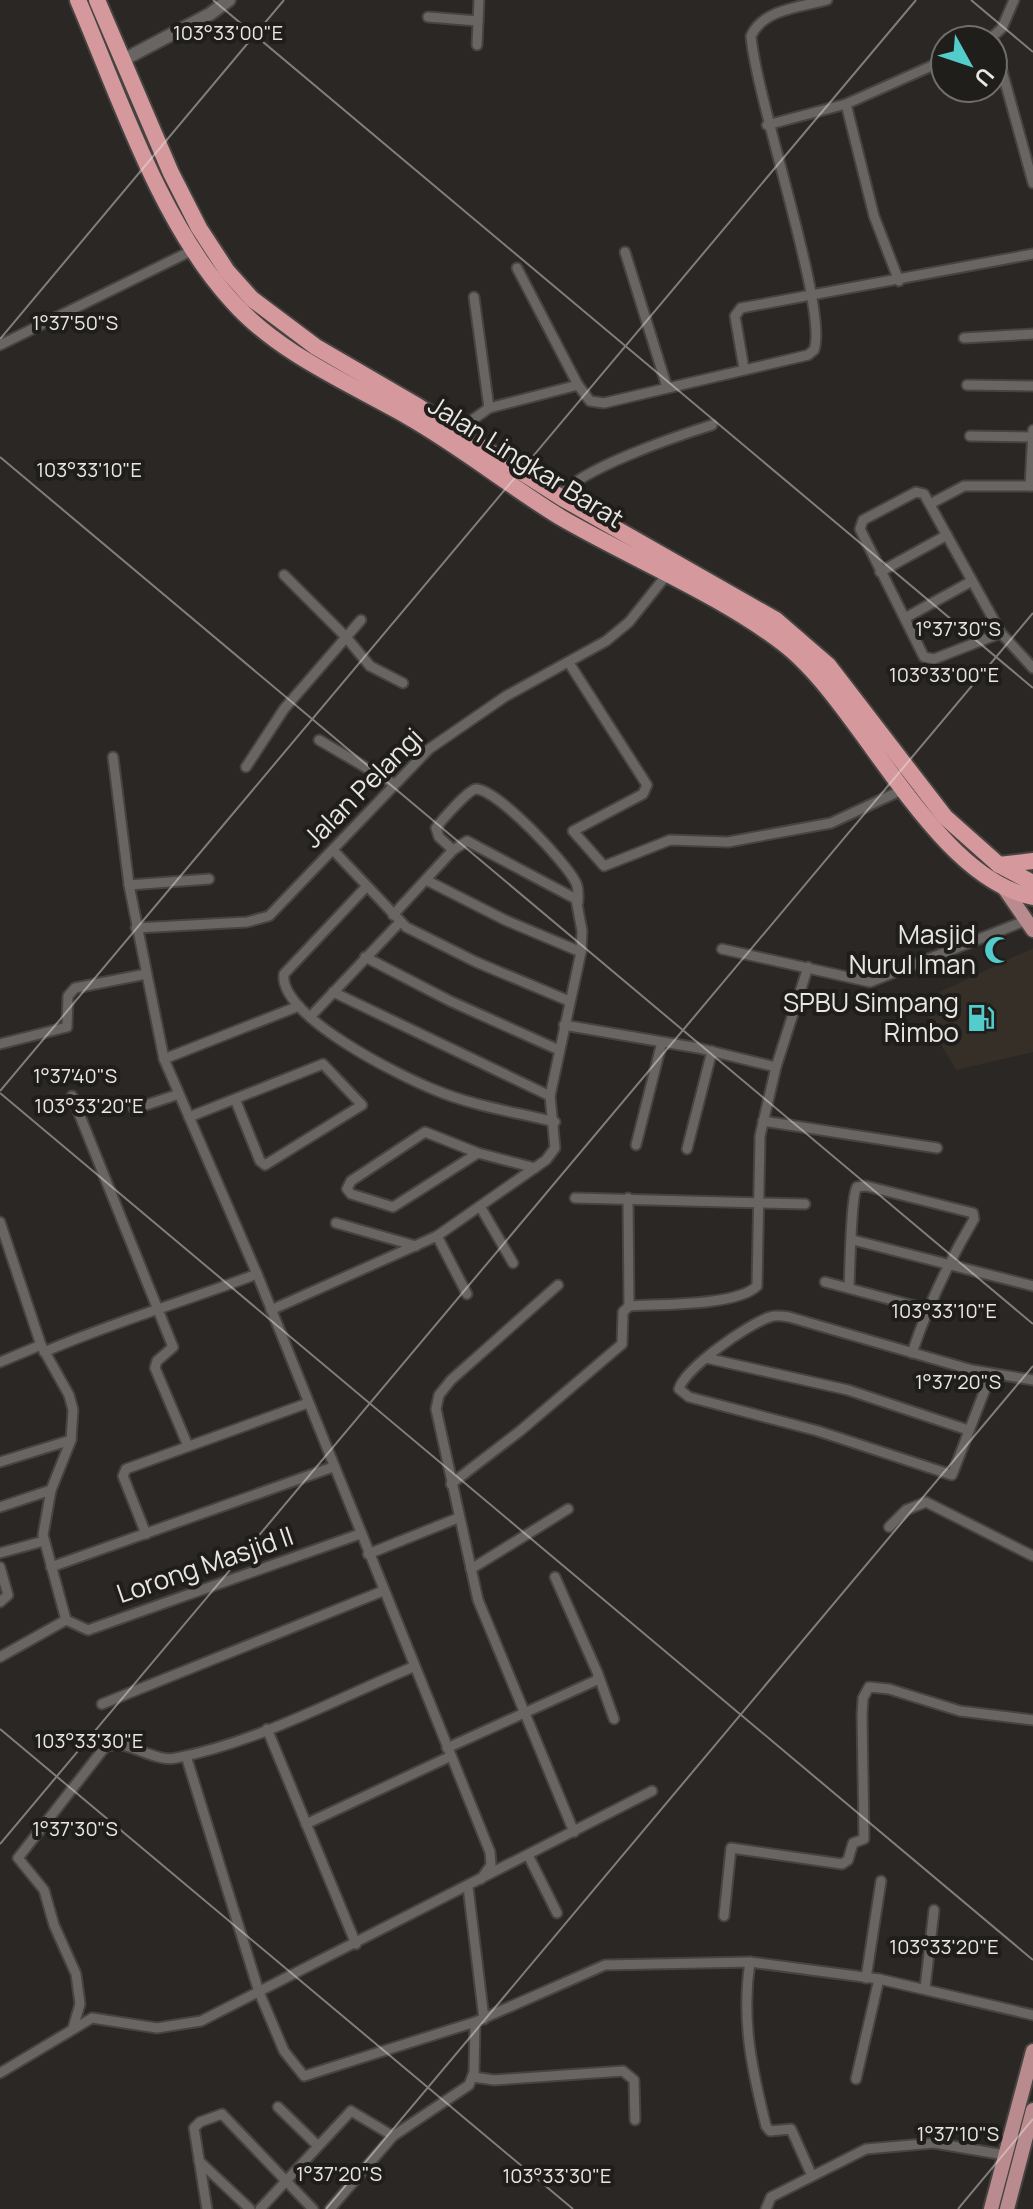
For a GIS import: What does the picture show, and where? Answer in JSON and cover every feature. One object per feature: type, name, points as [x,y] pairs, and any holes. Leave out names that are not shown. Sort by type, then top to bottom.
[{"type":"highway","name":"Jalan Lingkar Barat","points":[[99,4],[199,228],[239,287],[316,347],[560,496],[765,631],[802,660],[902,790],[962,855],[1002,885],[1033,897]]},
{"type":"highway","points":[[81,7],[99,4]]},
{"type":"highway","name":"Jalan Lingkar Barat","points":[[81,7],[165,198],[193,250],[232,302],[308,361],[410,417],[560,517],[776,620],[810,648],[850,691],[926,794],[973,844],[999,865],[1033,883]]},
{"type":"highway","points":[[93,36],[110,29]]},
{"type":"highway","points":[[999,865],[1033,861]]},
{"type":"main road","points":[[1002,885],[1030,925]]},
{"type":"main road","points":[[991,2209],[1033,2051]]},
{"type":"main road","points":[[1007,2209],[1033,2110]]},
{"type":"street","points":[[123,60],[210,14],[229,0]]},
{"type":"street","points":[[477,45],[479,0]]},
{"type":"street","points":[[517,268],[578,385],[587,399],[597,403],[812,352],[816,344],[812,295],[767,125],[752,54],[753,31],[769,16],[827,0]]},
{"type":"street","points":[[999,24],[1014,0]]},
{"type":"street","points":[[428,17],[478,21]]},
{"type":"street","points":[[767,125],[846,104],[929,67]]},
{"type":"street","points":[[1009,103],[1033,183]]},
{"type":"street","points":[[846,104],[874,216],[899,281]]},
{"type":"street","points":[[0,345],[193,250]]},
{"type":"street","points":[[625,252],[667,387]]},
{"type":"street","points":[[744,369],[735,313],[741,308],[1033,254]]},
{"type":"street","points":[[474,297],[489,408]]},
{"type":"street","points":[[964,338],[1033,334]]},
{"type":"street","points":[[457,431],[489,408],[578,385]]},
{"type":"street","points":[[967,385],[1033,386]]},
{"type":"street","points":[[560,496],[570,483],[646,447],[712,425]]},
{"type":"street","points":[[932,503],[964,486],[1032,486],[1033,430]]},
{"type":"street","points":[[970,436],[1032,437]]},
{"type":"street","points":[[1001,633],[930,659],[922,654],[860,529],[863,520],[916,492],[924,494],[932,503],[1001,633],[1033,668]]},
{"type":"street","points":[[880,572],[947,535]]},
{"type":"street","name":"Jalan Pelangi","points":[[136,928],[263,918],[333,850],[394,784],[445,737],[506,696],[569,663],[629,622],[671,569]]},
{"type":"street","points":[[284,575],[345,636],[370,666],[403,683]]},
{"type":"street","points":[[905,618],[972,581]]},
{"type":"street","points":[[246,767],[277,718],[361,620]]},
{"type":"street","points":[[569,663],[647,785],[643,794],[574,830],[576,837],[604,866],[670,840],[728,842],[831,823],[902,790]]},
{"type":"street","points":[[319,740],[394,784]]},
{"type":"street","points":[[113,757],[136,928],[164,1059],[257,1274],[491,1856],[489,1870],[481,1879]]},
{"type":"street","points":[[271,1310],[437,1236],[535,1168],[555,1148],[555,1122],[550,1096],[581,952],[574,879],[515,812],[480,790],[471,791],[436,828],[439,837],[453,850]]},
{"type":"street","points":[[310,1017],[365,957],[453,850],[470,842],[572,895],[578,902]]},
{"type":"street","points":[[333,850],[396,919],[476,962],[569,1001]]},
{"type":"street","points":[[129,885],[209,879]]},
{"type":"street","points":[[426,880],[505,920],[581,952]]},
{"type":"street","points":[[366,887],[284,974],[286,987],[299,1006],[325,1033],[437,1091],[555,1122]]},
{"type":"street","points":[[722,949],[862,981],[876,980],[1030,925]]},
{"type":"street","points":[[365,957],[450,1001],[559,1050]]},
{"type":"street","points":[[451,1484],[619,1347],[624,1339],[623,1312],[629,1306],[708,1301],[753,1290],[758,1284],[758,1150],[776,1067],[808,967]]},
{"type":"street","points":[[0,1044],[67,1027],[68,996],[75,988],[146,974]]},
{"type":"street","points":[[333,992],[550,1096]]},
{"type":"street","points":[[164,1059],[299,1006]]},
{"type":"street","points":[[564,1025],[712,1051],[776,1067]]},
{"type":"street","points":[[636,1145],[662,1042]]},
{"type":"street","points":[[687,1149],[712,1051]]},
{"type":"street","points":[[189,1117],[323,1064],[362,1105],[267,1165],[260,1161],[235,1099]]},
{"type":"street","points":[[134,1109],[179,1094]]},
{"type":"street","points":[[72,1096],[173,1347],[157,1361],[155,1368],[188,1446]]},
{"type":"street","points":[[763,1121],[937,1148]]},
{"type":"street","points":[[478,1153],[393,1207],[351,1194],[347,1189],[351,1181],[425,1132],[478,1153],[535,1168]]},
{"type":"street","points":[[849,1286],[853,1240],[852,1196],[860,1186],[971,1211],[974,1219],[947,1263],[926,1309],[912,1353]]},
{"type":"street","points":[[575,1198],[805,1204]]},
{"type":"street","points":[[628,1198],[629,1306]]},
{"type":"street","points":[[481,1208],[513,1263]]},
{"type":"street","points":[[0,1222],[4,1247],[42,1349],[72,1403],[71,1440],[51,1490],[44,1541],[66,1620],[0,1657]]},
{"type":"street","points":[[336,1223],[416,1246]]},
{"type":"street","points":[[437,1236],[467,1294]]},
{"type":"street","points":[[853,1240],[1033,1286]]},
{"type":"street","points":[[0,1362],[101,1327],[160,1311],[257,1274]]},
{"type":"street","points":[[825,1282],[926,1309]]},
{"type":"street","points":[[558,1285],[462,1369],[439,1395],[437,1421],[478,1600],[574,1832]]},
{"type":"street","points":[[991,1374],[952,1475],[818,1431],[684,1395],[679,1389],[681,1381],[706,1358],[772,1315],[789,1317],[991,1374],[1033,1380]]},
{"type":"street","points":[[706,1358],[848,1390],[968,1430]]},
{"type":"street","points":[[146,1534],[124,1472],[308,1403]]},
{"type":"street","points":[[0,1462],[71,1440]]},
{"type":"street","points":[[51,1567],[333,1467]]},
{"type":"street","points":[[0,1507],[51,1490]]},
{"type":"street","points":[[889,1527],[906,1510],[926,1502],[1033,1556]]},
{"type":"street","points":[[471,1569],[568,1509]]},
{"type":"street","points":[[368,1554],[458,1518]]},
{"type":"street","name":"Lorong Masjid II","points":[[66,1620],[88,1630],[360,1534]]},
{"type":"street","points":[[0,1553],[44,1541]]},
{"type":"street","points":[[0,1567],[8,1595],[0,1602]]},
{"type":"street","points":[[555,1577],[614,1719]]},
{"type":"street","points":[[102,1704],[383,1591]]},
{"type":"street","points":[[73,2029],[80,2004],[76,1974],[44,1890],[18,1858],[105,1747],[116,1744],[165,1759],[186,1756],[236,1742],[413,1667]]},
{"type":"street","points":[[306,1824],[524,1713],[596,1682],[599,1677]]},
{"type":"street","points":[[724,1916],[731,1848],[842,1864],[848,1860],[853,1843],[864,1839],[862,1714],[863,1698],[869,1687],[889,1689],[960,1711],[1033,1720]]},
{"type":"street","points":[[267,1729],[356,1944]]},
{"type":"street","points":[[186,1756],[259,1992],[284,2051],[304,2076],[480,2020],[605,1965],[750,1962],[879,1979],[1033,2015]]},
{"type":"street","points":[[0,2073],[92,2018],[157,2028],[188,2026],[356,1944],[652,1791]]},
{"type":"street","points":[[528,1855],[557,1913]]},
{"type":"street","points":[[866,1978],[881,1881]]},
{"type":"street","points":[[330,2209],[393,2136],[465,2088],[473,2077],[480,2020],[468,1887]]},
{"type":"street","points":[[925,1988],[934,1910]]},
{"type":"street","points":[[750,1962],[746,2031],[749,2060],[766,2126],[770,2131],[791,2129],[812,2176]]},
{"type":"street","points":[[856,2079],[879,1979]]},
{"type":"street","points":[[473,2077],[494,2080],[623,2071],[634,2080],[635,2120]]},
{"type":"street","points":[[278,2107],[318,2146]]},
{"type":"street","points":[[260,2209],[351,2111],[393,2136]]},
{"type":"street","points":[[207,2209],[194,2128],[200,2122],[222,2114],[313,2209]]},
{"type":"street","points":[[766,2209],[771,2197],[866,2149],[934,2143],[1005,2155]]},
{"type":"street","points":[[199,2161],[250,2209]]},
{"type":"shaded area","name":"SPBU Simpang Rimbo","points":[[1033,948],[1033,1052],[956,1070],[936,1036],[923,1000]]},
{"type":"place","name":"Masjid Nurul Iman","points":[[998,950]]},
{"type":"place","name":"SPBU Simpang Rimbo","points":[[981,1018]]}]
